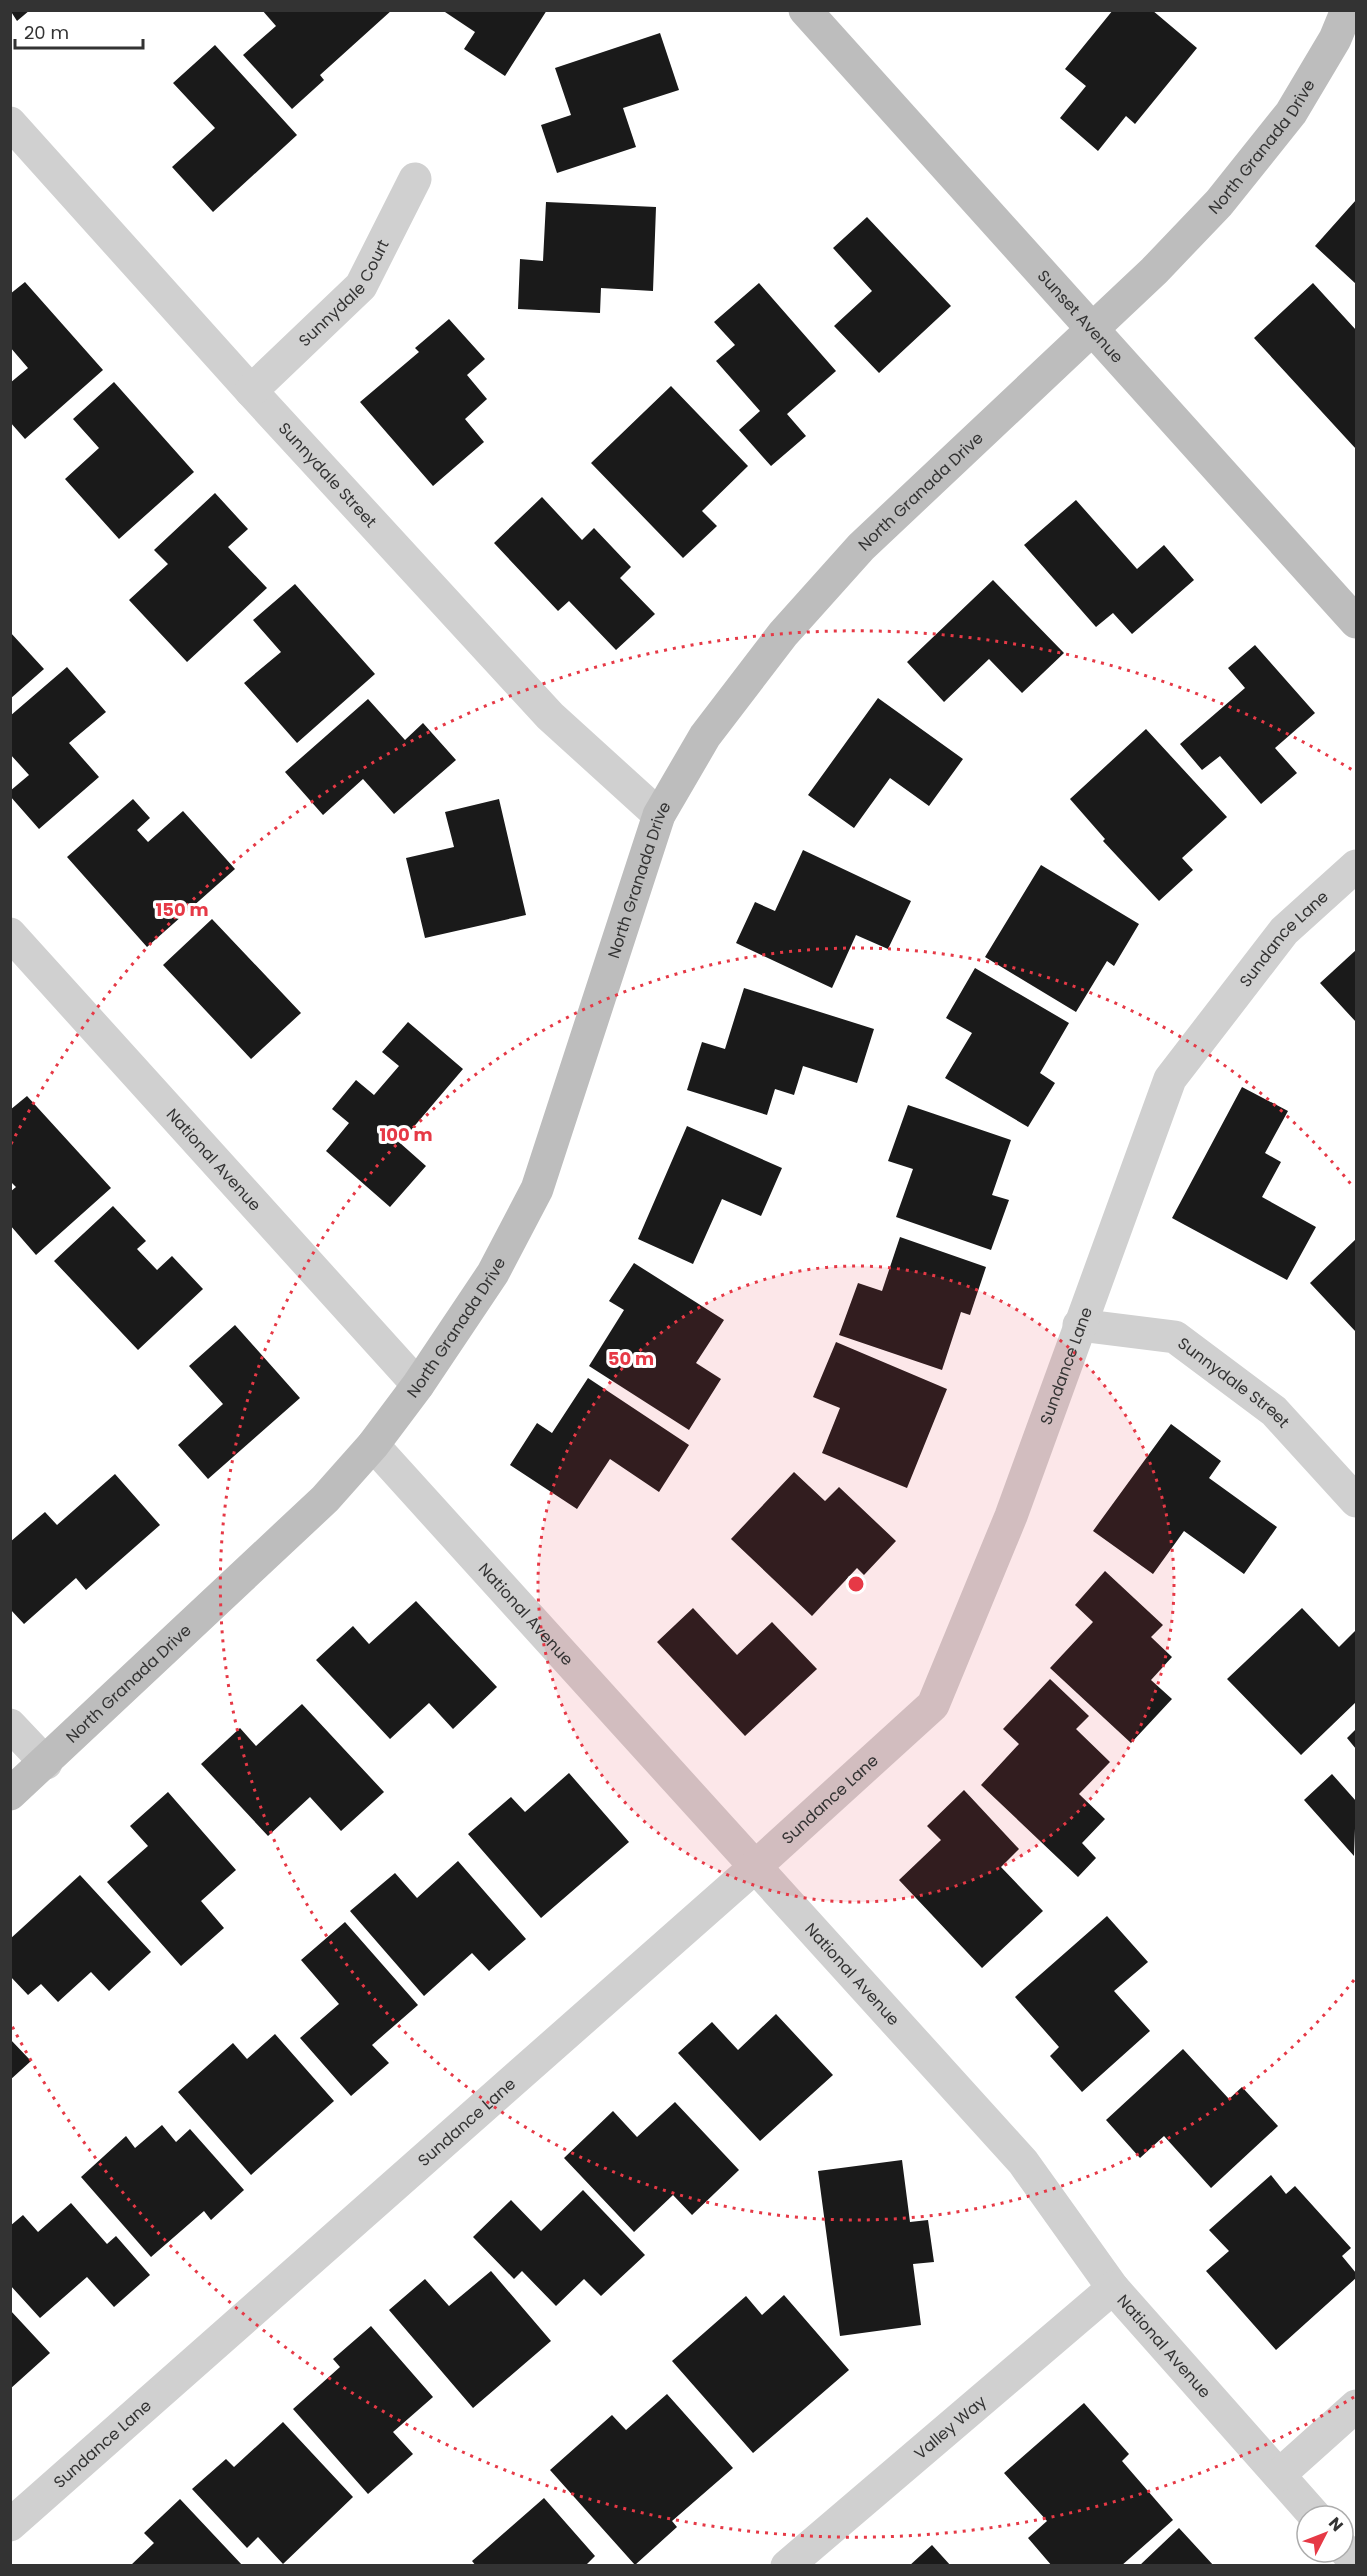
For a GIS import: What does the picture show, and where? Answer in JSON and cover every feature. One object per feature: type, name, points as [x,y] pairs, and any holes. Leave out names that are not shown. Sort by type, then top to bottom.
[{"type":"street","name":"Sunset Avenue","points":[[805,10],[1356,622]]},
{"type":"street","name":"North Granada Drive","points":[[10,1794],[46,1763],[325,1500],[373,1445],[418,1385],[493,1273],[537,1190],[658,815],[705,735],[783,634],[861,547],[1091,327],[1154,270],[1233,185],[1291,113],[1335,39],[1347,10]]},
{"type":"street","name":"Sunnydale Street","points":[[10,123],[251,391],[550,716],[658,815]]},
{"type":"street","name":"Sunnydale Court","points":[[251,391],[361,285],[415,179]]},
{"type":"street","name":"Sundance Lane","points":[[10,2525],[756,1866],[933,1705],[1011,1516],[1170,1079],[1284,931],[1356,866]]},
{"type":"street","name":"National Avenue","points":[[10,934],[418,1385]]},
{"type":"street","name":"Sunnydale Street","points":[[1079,1325],[1174,1337],[1274,1411],[1356,1501]]},
{"type":"street","name":"National Avenue","points":[[373,1445],[1023,2162],[1113,2288],[1305,2504]]},
{"type":"street","points":[[10,1725],[46,1763]]},
{"type":"street","name":"Valley Way","points":[[787,2565],[1113,2288]]},
{"type":"street","points":[[1280,2475],[1356,2406]]},
{"type":"building","points":[[10,10],[30,10],[17,21]]},
{"type":"building","points":[[262,10],[392,10],[320,75],[324,80],[292,109],[243,55],[276,26]]},
{"type":"building","points":[[442,10],[547,10],[505,76],[464,49],[475,32]]},
{"type":"building","points":[[1113,10],[1152,10],[1197,48],[1135,124],[1126,116],[1098,151],[1060,118],[1086,86],[1065,69]]},
{"type":"building","points":[[660,33],[679,90],[623,108],[636,147],[557,173],[541,125],[571,115],[555,68]]},
{"type":"building","points":[[215,45],[297,135],[213,212],[172,167],[215,128],[173,83]]},
{"type":"building","points":[[1356,200],[1356,284],[1315,246]]},
{"type":"building","points":[[546,202],[656,207],[653,291],[601,288],[600,313],[518,309],[520,259],[543,261]]},
{"type":"building","points":[[867,217],[951,306],[879,373],[834,326],[872,291],[833,248]]},
{"type":"building","points":[[25,282],[103,370],[25,439],[10,422],[10,383],[28,368],[10,347],[10,294]]},
{"type":"building","points":[[759,283],[836,371],[787,414],[806,436],[771,466],[739,430],[760,411],[716,361],[735,345],[714,322]]},
{"type":"building","points":[[1313,283],[1356,330],[1356,449],[1254,338]]},
{"type":"building","points":[[449,319],[485,359],[467,375],[487,399],[465,419],[484,442],[433,486],[360,402],[419,352],[415,348]]},
{"type":"building","points":[[114,382],[194,472],[119,539],[65,479],[99,448],[73,419]]},
{"type":"building","points":[[671,386],[748,466],[702,511],[717,526],[683,558],[591,463]]},
{"type":"building","points":[[215,493],[248,529],[228,547],[267,588],[187,662],[129,600],[168,564],[154,550]]},
{"type":"building","points":[[542,497],[582,540],[594,528],[631,567],[620,578],[655,614],[616,650],[569,601],[558,611],[494,543]]},
{"type":"building","points":[[1076,500],[1137,569],[1164,545],[1194,580],[1132,634],[1113,613],[1096,627],[1024,545]]},
{"type":"building","points":[[993,580],[1064,653],[1022,693],[989,659],[944,702],[907,662]]},
{"type":"building","points":[[295,584],[375,674],[297,743],[244,683],[281,652],[253,620]]},
{"type":"building","points":[[10,632],[44,669],[10,699]]},
{"type":"building","points":[[1255,645],[1315,713],[1275,748],[1297,773],[1261,804],[1220,756],[1202,770],[1180,744],[1245,688],[1228,668]]},
{"type":"building","points":[[67,667],[106,712],[69,743],[99,777],[39,829],[10,796],[10,791],[29,775],[10,754],[10,716]]},
{"type":"building","points":[[878,698],[963,759],[929,806],[890,778],[854,828],[808,795]]},
{"type":"building","points":[[368,699],[405,740],[423,723],[456,760],[394,814],[363,779],[323,815],[285,772]]},
{"type":"building","points":[[1146,729],[1227,817],[1182,858],[1193,870],[1159,901],[1103,841],[1105,839],[1070,799]]},
{"type":"building","points":[[133,799],[150,818],[137,830],[148,842],[183,811],[235,869],[147,947],[67,857]]},
{"type":"building","points":[[499,799],[526,915],[425,938],[406,858],[454,847],[445,812]]},
{"type":"building","points":[[803,850],[911,901],[888,949],[856,935],[832,988],[736,943],[755,902],[775,911]]},
{"type":"building","points":[[1041,865],[1139,924],[1114,966],[1107,961],[1076,1012],[985,957]]},
{"type":"building","points":[[212,919],[301,1013],[251,1059],[163,965]]},
{"type":"building","points":[[1356,950],[1356,1022],[1320,983]]},
{"type":"building","points":[[975,968],[1069,1023],[1040,1073],[1055,1083],[1028,1127],[945,1078],[972,1033],[946,1018]]},
{"type":"building","points":[[744,988],[874,1029],[857,1083],[803,1066],[794,1095],[775,1089],[767,1115],[687,1090],[702,1042],[725,1049]]},
{"type":"building","points":[[408,1022],[463,1069],[400,1143],[426,1166],[390,1207],[326,1151],[349,1123],[332,1109],[356,1080],[374,1095],[399,1066],[382,1052]]},
{"type":"building","points":[[1242,1087],[1288,1111],[1265,1153],[1281,1162],[1262,1197],[1316,1227],[1287,1280],[1172,1218]]},
{"type":"building","points":[[27,1096],[111,1188],[36,1255],[10,1225],[10,1192],[16,1187],[10,1181],[10,1110]]},
{"type":"building","points":[[908,1105],[1011,1140],[992,1195],[1009,1200],[991,1250],[896,1217],[913,1169],[888,1161]]},
{"type":"building","points":[[687,1126],[782,1168],[761,1216],[722,1199],[693,1264],[638,1239]]},
{"type":"building","points":[[113,1206],[146,1241],[137,1249],[157,1270],[172,1256],[203,1289],[138,1350],[54,1261]]},
{"type":"building","points":[[900,1237],[986,1267],[970,1315],[961,1312],[942,1370],[839,1335],[858,1283],[882,1291]]},
{"type":"building","points":[[1356,1239],[1356,1332],[1310,1283]]},
{"type":"building","points":[[634,1263],[724,1320],[696,1363],[721,1379],[689,1430],[589,1366],[624,1310],[609,1301]]},
{"type":"building","points":[[235,1325],[300,1398],[208,1479],[178,1445],[223,1404],[189,1366]]},
{"type":"building","points":[[836,1342],[947,1389],[907,1488],[822,1453],[840,1408],[813,1397]]},
{"type":"building","points":[[588,1378],[689,1445],[659,1492],[610,1459],[577,1509],[510,1465],[537,1423],[552,1433]]},
{"type":"building","points":[[1171,1424],[1221,1461],[1209,1478],[1277,1527],[1244,1574],[1184,1531],[1153,1574],[1093,1531]]},
{"type":"building","points":[[794,1472],[825,1501],[839,1487],[896,1541],[864,1575],[857,1568],[812,1616],[731,1539]]},
{"type":"building","points":[[115,1474],[160,1525],[86,1590],[76,1578],[24,1624],[10,1609],[10,1542],[45,1512],[57,1525]]},
{"type":"building","points":[[1105,1571],[1163,1625],[1151,1637],[1172,1657],[1151,1680],[1172,1699],[1131,1743],[1050,1668],[1093,1622],[1075,1605]]},
{"type":"building","points":[[416,1601],[497,1687],[453,1729],[429,1703],[390,1739],[316,1660],[353,1626],[369,1644]]},
{"type":"building","points":[[693,1608],[737,1655],[772,1622],[817,1669],[745,1736],[657,1642]]},
{"type":"building","points":[[1302,1608],[1339,1647],[1356,1630],[1356,1702],[1301,1755],[1227,1679]]},
{"type":"building","points":[[1050,1679],[1089,1716],[1076,1729],[1110,1762],[1079,1794],[1105,1819],[1082,1843],[1096,1858],[1078,1877],[981,1785],[1019,1744],[1003,1729]]},
{"type":"building","points":[[302,1704],[384,1792],[341,1831],[310,1797],[268,1836],[201,1764],[240,1728],[256,1746]]},
{"type":"building","points":[[1356,1729],[1356,1749],[1347,1738]]},
{"type":"building","points":[[569,1773],[629,1842],[541,1918],[468,1834],[511,1797],[525,1812]]},
{"type":"building","points":[[1332,1774],[1356,1801],[1354,1856],[1304,1800]]},
{"type":"building","points":[[964,1790],[1019,1849],[1001,1867],[1043,1911],[982,1968],[899,1880],[941,1840],[927,1826]]},
{"type":"building","points":[[168,1792],[236,1870],[201,1901],[224,1928],[181,1966],[107,1882],[148,1846],[130,1826]]},
{"type":"building","points":[[458,1861],[526,1939],[489,1971],[472,1953],[424,1996],[350,1911],[395,1873],[417,1898]]},
{"type":"building","points":[[80,1875],[151,1952],[109,1991],[91,1972],[58,2002],[41,1984],[28,1995],[10,1976],[10,1939]]},
{"type":"building","points":[[1107,1916],[1148,1962],[1114,1991],[1150,2031],[1082,2092],[1050,2056],[1059,2047],[1015,1997]]},
{"type":"building","points":[[345,1922],[418,2005],[372,2045],[389,2063],[351,2096],[300,2038],[339,2004],[301,1960]]},
{"type":"building","points":[[776,2014],[833,2075],[760,2141],[678,2053],[712,2022],[738,2050]]},
{"type":"building","points":[[275,2034],[334,2101],[251,2175],[178,2092],[233,2043],[247,2059]]},
{"type":"building","points":[[10,2039],[31,2061],[10,2080]]},
{"type":"building","points":[[1183,2049],[1229,2099],[1242,2087],[1278,2126],[1211,2188],[1164,2136],[1140,2158],[1106,2120]]},
{"type":"building","points":[[675,2102],[739,2170],[692,2215],[673,2195],[634,2232],[564,2158],[613,2111],[637,2137]]},
{"type":"building","points":[[162,2125],[176,2142],[190,2129],[244,2190],[211,2220],[204,2211],[151,2257],[81,2177],[126,2136],[135,2148]]},
{"type":"building","points":[[902,2160],[910,2222],[928,2220],[934,2262],[913,2264],[921,2325],[840,2336],[818,2171]]},
{"type":"building","points":[[1271,2175],[1286,2194],[1295,2186],[1351,2248],[1342,2256],[1356,2273],[1356,2278],[1276,2350],[1206,2271],[1229,2251],[1209,2230]]},
{"type":"building","points":[[583,2190],[645,2255],[601,2296],[584,2279],[556,2306],[522,2271],[514,2279],[473,2237],[511,2200],[541,2231]]},
{"type":"building","points":[[71,2203],[107,2244],[116,2236],[150,2275],[114,2307],[87,2277],[40,2318],[10,2285],[10,2226],[23,2215],[38,2232]]},
{"type":"building","points":[[491,2271],[551,2341],[473,2408],[389,2310],[425,2279],[449,2306]]},
{"type":"building","points":[[784,2295],[849,2370],[753,2453],[672,2361],[746,2296],[762,2315]]},
{"type":"building","points":[[10,2310],[50,2353],[10,2389]]},
{"type":"building","points":[[371,2326],[433,2397],[393,2432],[413,2454],[368,2494],[293,2409],[340,2367],[333,2359]]},
{"type":"building","points":[[667,2394],[733,2468],[672,2521],[677,2527],[635,2565],[550,2470],[612,2415],[626,2430]]},
{"type":"building","points":[[1084,2403],[1129,2454],[1122,2461],[1173,2520],[1121,2566],[1052,2566],[1028,2538],[1047,2521],[1004,2473]]},
{"type":"building","points":[[283,2422],[353,2497],[283,2564],[258,2537],[247,2548],[192,2489],[226,2459],[234,2467]]},
{"type":"building","points":[[544,2498],[595,2556],[585,2566],[476,2566],[472,2561]]},
{"type":"building","points":[[180,2499],[243,2566],[130,2566],[154,2543],[144,2533]]},
{"type":"building","points":[[1179,2528],[1214,2566],[1139,2566]]},
{"type":"building","points":[[932,2545],[951,2566],[909,2566]]}]
